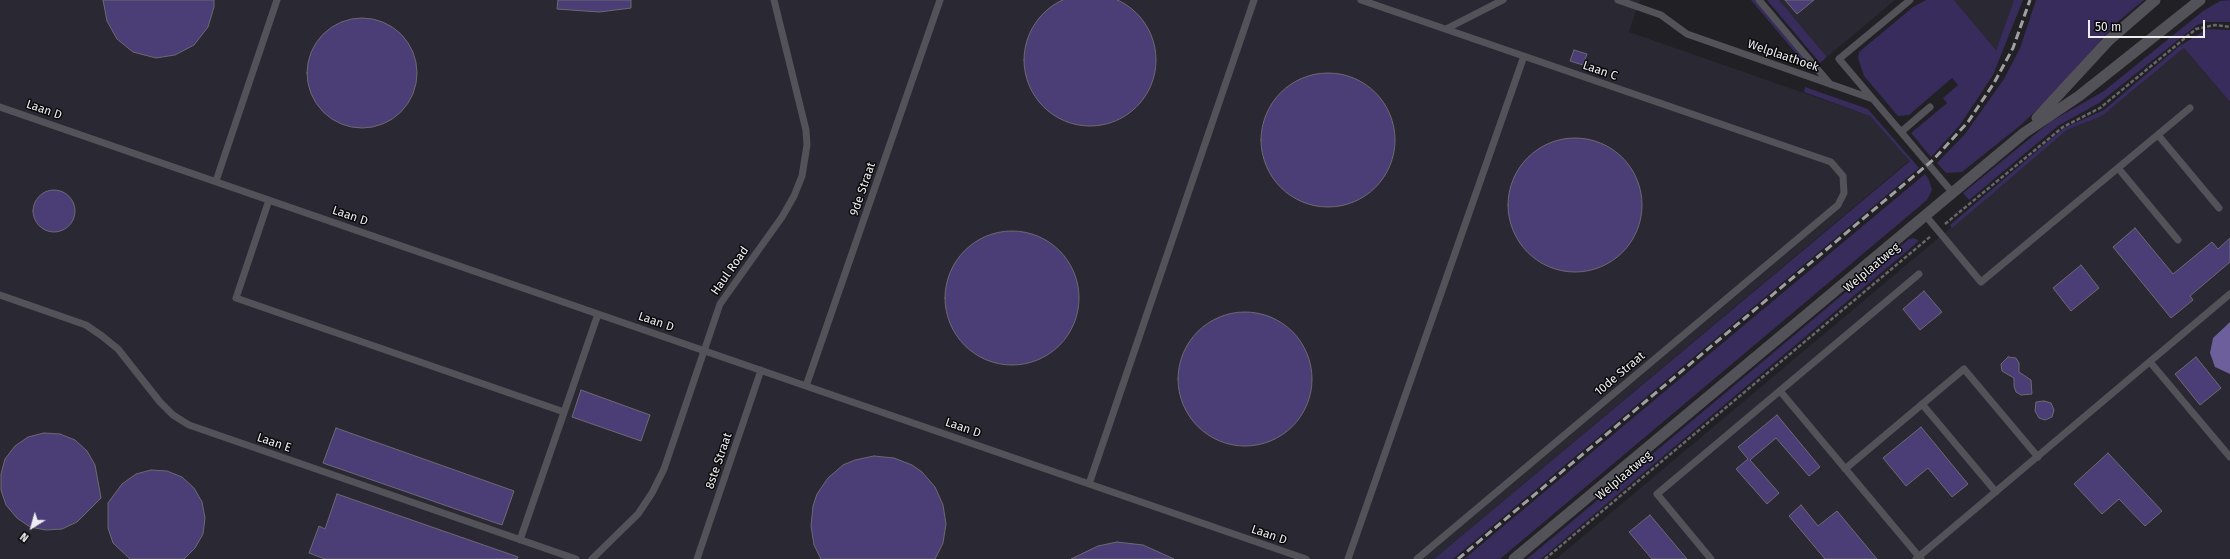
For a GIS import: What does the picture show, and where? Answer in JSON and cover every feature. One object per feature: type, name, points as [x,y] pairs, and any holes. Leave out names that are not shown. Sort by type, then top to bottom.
[{"type":"street","name":"Welplaatweg","points":[[2024,133],[2109,40],[2155,0]]},
{"type":"street","name":"Welplaatweg","points":[[1514,559],[2024,133],[2079,96],[2200,0]]},
{"type":"lane","points":[[216,181],[277,0]]},
{"type":"lane","name":"Haul Road","points":[[592,559],[638,514],[652,493],[664,469],[714,320],[727,291],[788,207],[803,171],[807,145],[806,130],[774,0]]},
{"type":"lane","name":"9de Straat","points":[[806,386],[940,0]]},
{"type":"lane","points":[[1089,484],[1254,0]]},
{"type":"lane","name":"Laan C","points":[[1361,0],[1831,162],[1843,176],[1844,193],[1838,206]]},
{"type":"lane","points":[[1446,29],[1502,0]]},
{"type":"lane","name":"Welplaathoek","points":[[1618,0],[1661,16],[1687,34],[1873,98]]},
{"type":"lane","points":[[1759,0],[1830,84]]},
{"type":"lane","points":[[1910,0],[1839,59],[1952,192]]},
{"type":"lane","points":[[1348,559],[1524,56]]},
{"type":"lane","name":"Laan D","points":[[0,106],[598,314],[705,348],[806,386],[1306,559]]},
{"type":"lane","points":[[1901,132],[1930,108]]},
{"type":"lane","points":[[1925,215],[1981,282],[2190,108]]},
{"type":"lane","points":[[2158,135],[2219,208]]},
{"type":"lane","points":[[2118,168],[2178,240]]},
{"type":"lane","points":[[269,200],[236,298],[564,412]]},
{"type":"lane","name":"10de Straat","points":[[1417,559],[1838,206]]},
{"type":"lane","points":[[1710,559],[1657,494],[1919,274]]},
{"type":"lane","points":[[1780,391],[1919,558],[2230,294]]},
{"type":"lane","name":"Laan E","points":[[0,295],[86,325],[102,336],[118,349],[160,402],[173,415],[189,425],[576,559]]},
{"type":"lane","points":[[520,540],[598,314]]},
{"type":"lane","points":[[2150,362],[2230,458]]},
{"type":"lane","points":[[1845,468],[1964,369],[2038,457]]},
{"type":"lane","name":"8ste Straat","points":[[697,559],[761,370]]},
{"type":"lane","points":[[1922,404],[1996,492]]},
{"type":"path","name":"Welplaatweg","points":[[1545,559],[2063,127],[2100,108],[2196,29],[2215,25],[2230,27]]},
{"type":"shaded area","points":[[0,0],[1640,0],[1629,32],[1870,116],[1910,160],[1434,559],[0,559]]},
{"type":"shaded area","points":[[1751,0],[1755,0],[1813,68],[1810,70]]},
{"type":"shaded area","points":[[1767,0],[1779,0],[1827,57],[1820,63]]},
{"type":"shaded area","points":[[1779,0],[1895,0],[1827,57]]},
{"type":"shaded area","points":[[1926,0],[1954,0],[1996,50],[2014,0],[2023,0],[1993,75],[1960,125],[1931,157],[1911,133],[1947,103],[1943,98],[1958,85],[1952,78],[1909,115],[1898,116],[1864,76],[1858,58],[1859,52],[1913,7]]},
{"type":"shaded area","points":[[1954,0],[2014,0],[1996,50]]},
{"type":"shaded area","points":[[2036,0],[2144,0],[2115,24],[2061,86],[2022,124],[1962,172],[1946,173],[1937,163],[1965,134],[2004,79],[2020,48]]},
{"type":"shaded area","points":[[2230,0],[2230,22],[2206,22],[2197,25],[2099,103],[2058,126],[1969,200],[1963,193],[2050,122],[2104,91],[2203,11],[2220,1]]},
{"type":"shaded area","points":[[2207,29],[2230,30],[2230,102],[2184,48],[2102,116],[2067,130],[1952,228],[1950,225],[2064,128],[2104,110],[2178,47]]},
{"type":"shaded area","points":[[2184,48],[2230,102],[2230,559],[1556,559],[2067,130],[2102,116]]},
{"type":"shaded area","points":[[1805,87],[1868,109],[1919,168],[1453,559],[1434,559],[1910,161],[1870,116],[1804,92]]},
{"type":"shaded area","points":[[1925,174],[1929,180],[1932,190],[1927,200],[1500,559],[1464,559]]},
{"type":"shaded area","points":[[1914,238],[1919,241],[1541,559],[1527,559],[1909,239]]},
{"type":"shaded area","points":[[2230,322],[2230,374],[2215,367],[2210,353],[2213,338]]},
{"type":"building","points":[[1097,-6],[1109,-4],[1121,1],[1137,13],[1149,29],[1154,41],[1156,60],[1154,79],[1149,91],[1137,107],[1121,119],[1109,124],[1083,126],[1071,124],[1059,119],[1043,107],[1031,91],[1026,79],[1024,53],[1026,41],[1031,29],[1043,13],[1059,1],[1071,-4]]},
{"type":"building","points":[[103,0],[214,0],[214,7],[208,27],[194,45],[175,55],[156,58],[133,52],[117,39],[107,21]]},
{"type":"building","points":[[558,0],[631,0],[631,8],[599,12],[557,9]]},
{"type":"building","points":[[1785,0],[1814,0],[1797,14]]},
{"type":"building","points":[[362,18],[383,22],[393,27],[401,34],[408,42],[413,52],[417,73],[413,94],[408,104],[401,112],[393,119],[383,124],[362,128],[341,124],[331,119],[323,112],[316,104],[311,94],[307,73],[311,52],[316,42],[323,34],[331,27],[341,22]]},
{"type":"building","points":[[1574,50],[1587,54],[1583,65],[1570,61]]},
{"type":"building","points":[[1321,73],[1335,73],[1354,78],[1376,92],[1390,114],[1394,127],[1394,153],[1390,166],[1376,188],[1354,202],[1335,207],[1321,207],[1302,202],[1280,188],[1266,166],[1261,147],[1261,133],[1266,114],[1280,92],[1302,78]]},
{"type":"building","points":[[1568,138],[1582,138],[1601,143],[1623,157],[1637,179],[1641,192],[1641,218],[1637,231],[1623,253],[1601,267],[1582,272],[1568,272],[1549,267],[1527,253],[1513,231],[1508,212],[1508,198],[1513,179],[1527,157],[1549,143]]},
{"type":"building","points":[[50,190],[58,190],[66,193],[72,199],[75,211],[72,223],[66,229],[58,232],[50,232],[42,229],[36,223],[33,215],[33,207],[36,199],[42,193]]},
{"type":"building","points":[[2135,228],[2173,274],[2212,242],[2218,249],[2230,238],[2230,262],[2190,296],[2193,300],[2171,318],[2113,247]]},
{"type":"building","points":[[1005,231],[1019,231],[1038,236],[1060,250],[1074,272],[1078,285],[1078,311],[1074,324],[1060,346],[1038,360],[1019,365],[1005,365],[986,360],[964,346],[950,324],[945,305],[945,291],[950,272],[964,250],[986,236]]},
{"type":"building","points":[[2081,265],[2099,288],[2071,311],[2053,288]]},
{"type":"building","points":[[1924,291],[1942,312],[1920,330],[1903,309]]},
{"type":"building","points":[[1238,312],[1252,312],[1271,317],[1293,331],[1307,353],[1311,366],[1311,392],[1307,405],[1293,427],[1271,441],[1252,446],[1238,446],[1219,441],[1197,427],[1183,405],[1178,386],[1178,372],[1183,353],[1197,331],[1219,317]]},
{"type":"building","points":[[2008,357],[2016,358],[2019,363],[2019,372],[2031,380],[2032,394],[2021,395],[2016,392],[2014,378],[2002,371],[2001,364]]},
{"type":"building","points":[[2196,357],[2221,388],[2200,405],[2175,374]]},
{"type":"building","points":[[581,390],[650,415],[641,441],[572,417]]},
{"type":"building","points":[[2044,401],[2051,403],[2054,410],[2052,417],[2045,420],[2039,418],[2035,411],[2036,402]]},
{"type":"building","points":[[1777,415],[1820,467],[1809,476],[1776,438],[1750,460],[1779,493],[1767,504],[1736,469],[1748,459],[1738,447]]},
{"type":"building","points":[[1921,427],[1968,484],[1952,497],[1928,468],[1906,486],[1883,458]]},
{"type":"building","points":[[336,428],[514,491],[502,525],[323,463]]},
{"type":"building","points":[[44,433],[60,434],[75,440],[87,451],[95,465],[101,498],[77,522],[62,529],[46,530],[30,527],[17,518],[6,505],[1,490],[1,474],[5,459],[15,446],[28,437]]},
{"type":"building","points":[[2108,453],[2162,511],[2145,526],[2119,499],[2102,514],[2074,484]]},
{"type":"building","points":[[874,456],[894,458],[912,465],[922,472],[935,487],[943,505],[946,524],[943,543],[935,559],[821,559],[814,545],[811,526],[813,506],[817,494],[828,478],[843,465],[855,460]]},
{"type":"building","points":[[151,470],[167,471],[182,477],[194,488],[202,502],[205,518],[203,534],[195,548],[184,559],[130,559],[113,543],[108,528],[108,503],[122,484],[136,474]]},
{"type":"building","points":[[337,494],[518,557],[517,559],[325,559],[309,553],[319,526],[325,529]]},
{"type":"building","points":[[1801,505],[1818,526],[1837,511],[1877,559],[1825,559],[1789,516]]},
{"type":"building","points":[[1650,515],[1687,559],[1652,559],[1629,532]]},
{"type":"building","points":[[1117,542],[1143,545],[1174,559],[1071,559],[1098,546]]},
{"type":"railway","points":[[1458,559],[1933,160],[1968,122],[1994,83],[2013,48],[2030,0]]}]
